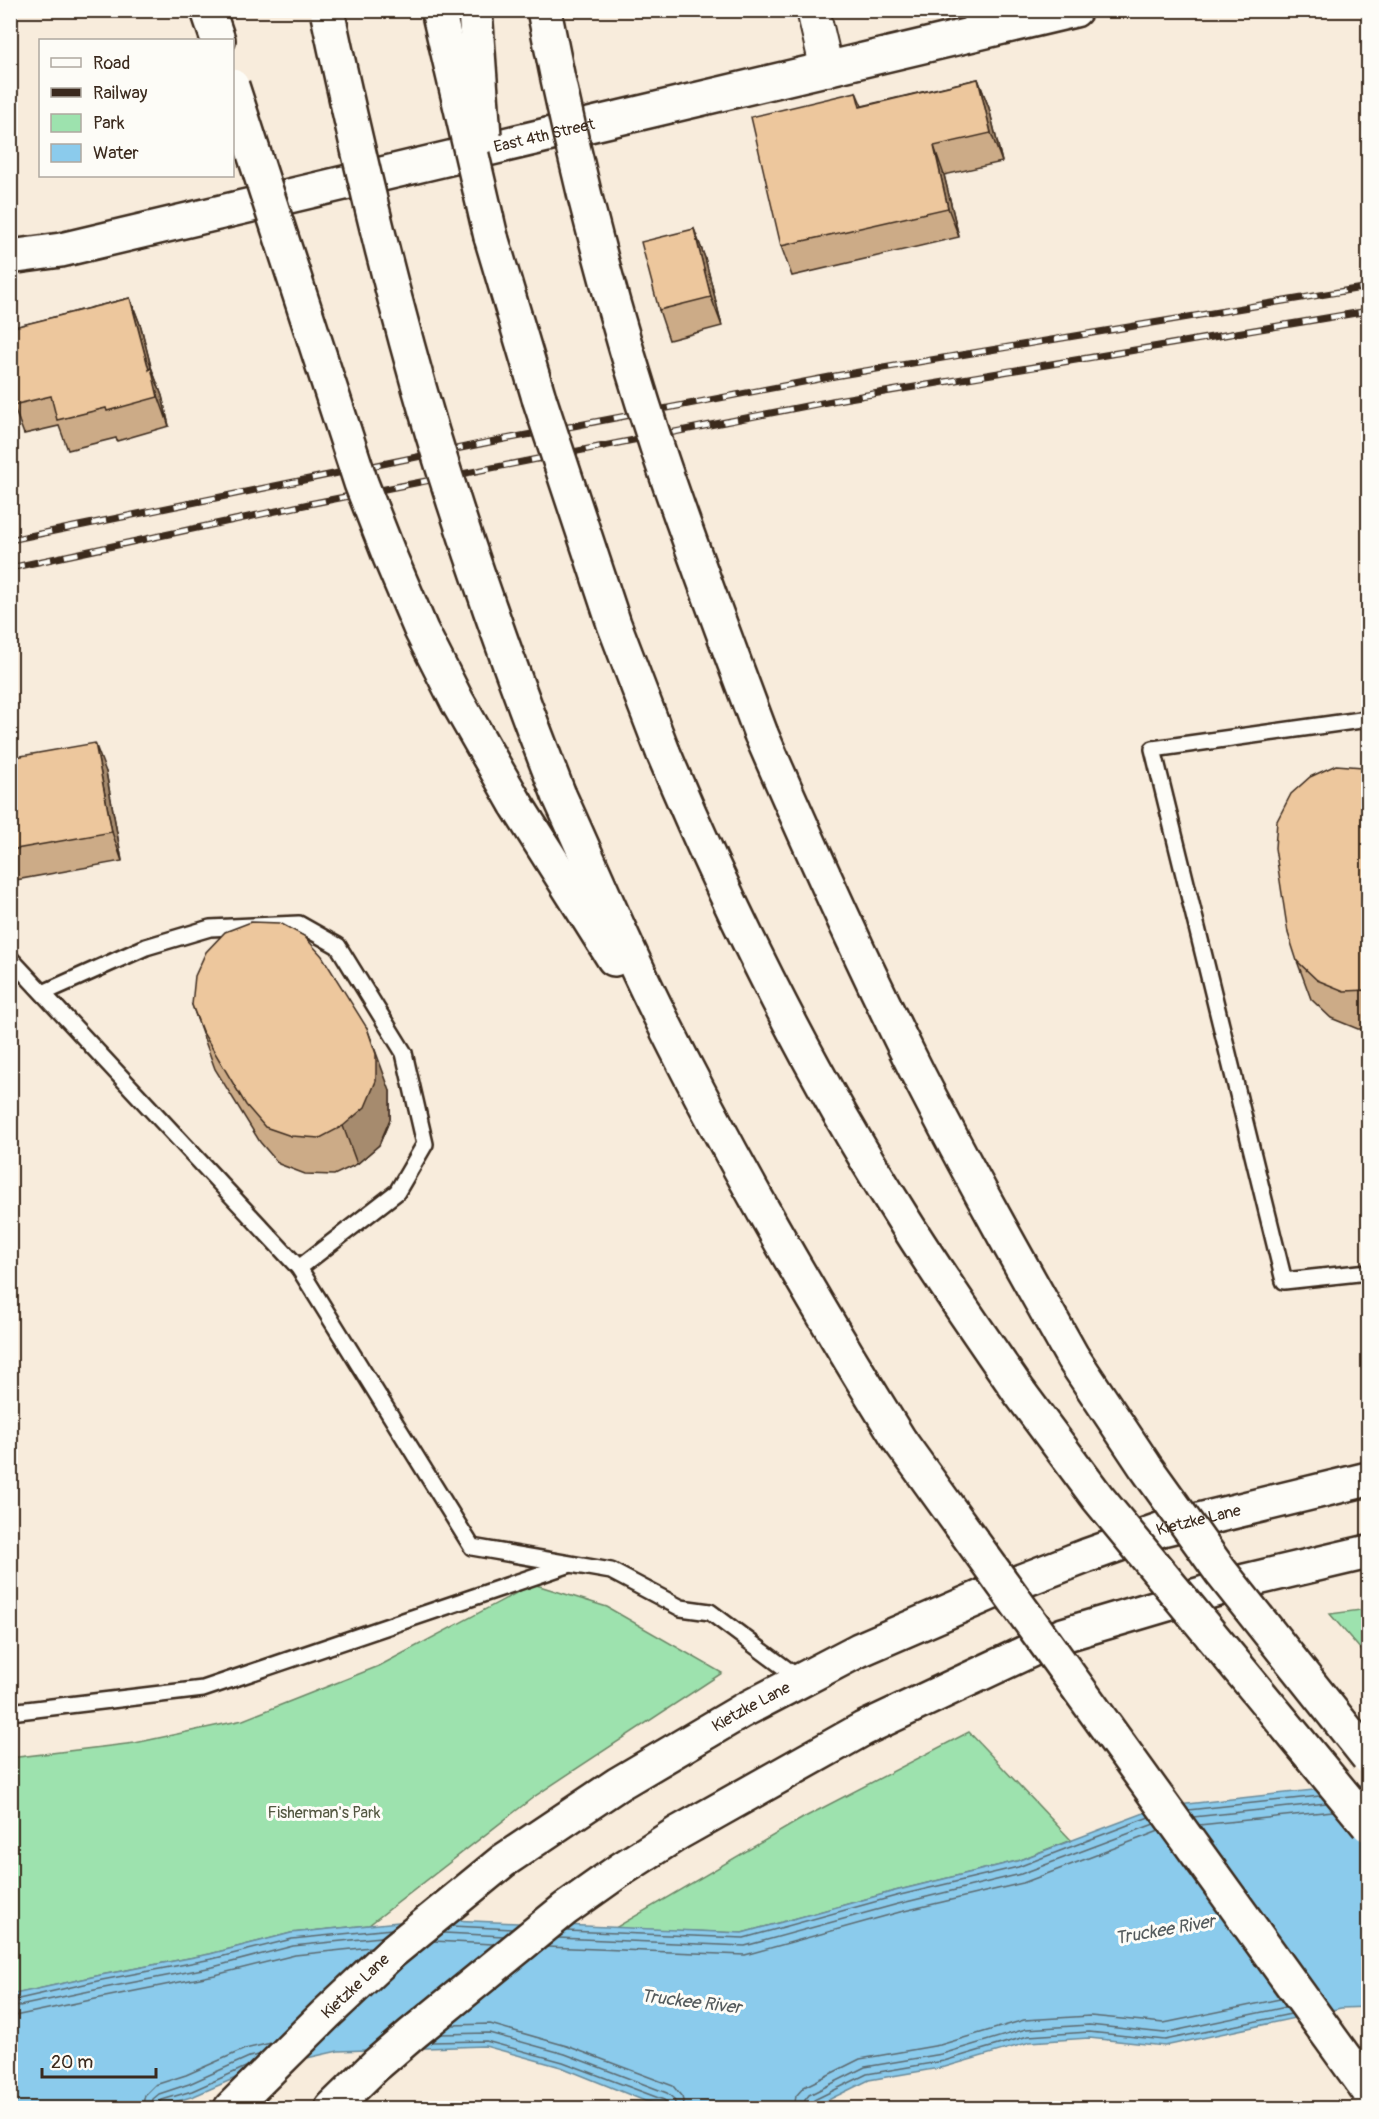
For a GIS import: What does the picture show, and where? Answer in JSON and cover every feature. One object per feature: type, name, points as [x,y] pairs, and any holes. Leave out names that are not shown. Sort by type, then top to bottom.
[{"type":"main road","points":[[438,10],[491,237],[569,493],[614,624],[663,752],[706,853],[783,1011],[898,1212],[1020,1393],[1098,1498],[1368,1825]]},
{"type":"main road","points":[[475,10],[491,237]]},
{"type":"main road","points":[[544,10],[589,212],[658,452],[761,734],[844,922],[919,1075],[994,1217],[1073,1358],[1145,1466],[1221,1572],[1368,1757]]},
{"type":"main road","name":"East 4th Street","points":[[10,257],[61,250],[827,70],[972,22],[1060,12]]},
{"type":"main road","points":[[328,13],[374,218],[429,421],[475,565],[521,698],[559,795],[660,1016],[756,1201],[826,1322],[900,1441],[1368,2090]]},
{"type":"main road","points":[[234,92],[361,483],[422,630],[457,701],[516,804],[707,1108]]},
{"type":"main road","name":"Kietzke Lane","points":[[231,2109],[393,1951],[503,1861],[618,1784],[742,1712],[859,1650],[993,1592],[1162,1529],[1368,1479]]},
{"type":"main road","points":[[332,2109],[403,2042],[565,1909],[630,1864],[739,1797],[863,1729],[1064,1635],[1245,1581],[1368,1552]]},
{"type":"street","points":[[813,10],[827,70]]},
{"type":"lane","points":[[1368,719],[1152,749],[1284,1281],[1368,1272]]},
{"type":"lane","points":[[43,993],[146,947],[210,928],[299,924],[338,946],[404,1053],[425,1144],[397,1192],[299,1268]]},
{"type":"lane","points":[[10,958],[299,1268],[472,1547],[611,1571],[681,1608],[710,1612],[801,1680]]},
{"type":"lane","points":[[10,1712],[203,1689],[570,1564]]},
{"type":"green space","name":"Fisherman's Park","points":[[533,1584],[607,1607],[722,1673],[535,1796],[369,1925],[291,1933],[210,1954],[11,1995],[10,1758],[135,1743],[243,1720],[379,1666]]},
{"type":"green space","points":[[1368,1609],[1368,1658],[1330,1614]]},
{"type":"green space","points":[[969,1732],[1071,1840],[1017,1861],[895,1891],[742,1933],[615,1928],[803,1818]]},
{"type":"water","name":"Truckee River","points":[[1368,1784],[1368,2007],[1341,2008],[1165,2046],[1089,2038],[1030,2042],[945,2067],[869,2080],[812,2108],[671,2108],[645,2101],[561,2067],[485,2046],[338,2051],[254,2070],[194,2096],[156,2108],[11,2108],[10,1995],[210,1954],[291,1933],[428,1919],[742,1933],[895,1891],[1017,1861],[1160,1807]]},
{"type":"building","points":[[978,79],[991,133],[934,146],[948,208],[781,246],[751,117],[856,92],[860,107]]},
{"type":"building","points":[[694,229],[711,297],[659,310],[641,242]]},
{"type":"building","points":[[130,298],[158,397],[107,411],[106,408],[57,420],[51,396],[13,405],[10,394],[10,328]]},
{"type":"building","points":[[95,743],[112,832],[10,850],[10,758]]},
{"type":"building","points":[[1336,765],[1368,769],[1368,990],[1344,991],[1317,980],[1297,961],[1288,933],[1275,848],[1277,821],[1291,794],[1310,777]]},
{"type":"building","points":[[251,922],[280,923],[304,936],[322,956],[367,1028],[376,1054],[376,1081],[365,1107],[343,1126],[320,1138],[291,1136],[265,1127],[246,1105],[202,1031],[192,1005],[195,976],[206,952],[225,932]]},
{"type":"railway","points":[[10,540],[495,441],[835,376],[1368,287]]},
{"type":"railway","points":[[10,568],[309,504],[837,400],[1368,311]]}]
